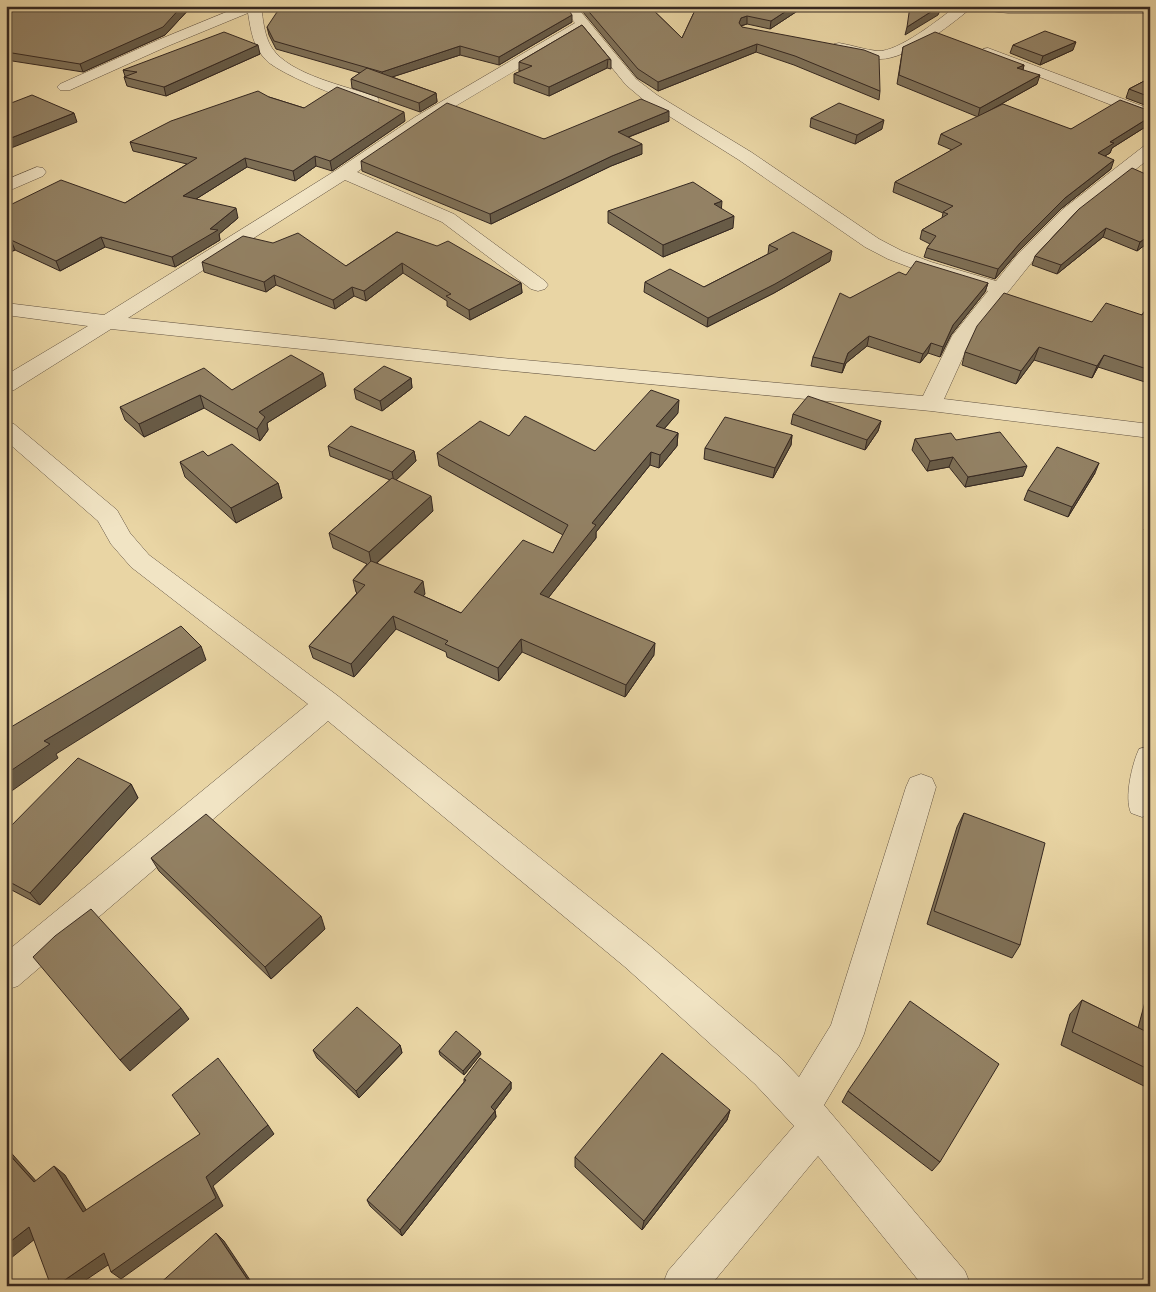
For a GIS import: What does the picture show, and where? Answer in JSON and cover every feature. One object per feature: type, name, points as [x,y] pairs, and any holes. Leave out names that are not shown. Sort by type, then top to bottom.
[{"type":"street","points":[[65,87],[163,43],[254,6],[263,46],[276,61],[306,77],[387,106]]},
{"type":"street","points":[[569,6],[631,82],[651,98],[745,156],[872,242],[895,255],[1001,288]]},
{"type":"street","points":[[822,44],[878,55],[891,54],[933,31],[965,6]]},
{"type":"street","points":[[975,6],[1008,9],[1150,9]]},
{"type":"street","points":[[6,385],[344,173],[421,120],[513,67],[582,24]]},
{"type":"street","points":[[933,31],[950,38]]},
{"type":"street","points":[[976,47],[1150,115]]},
{"type":"street","points":[[404,113],[421,120]]},
{"type":"street","points":[[931,404],[962,336],[1025,258],[1069,212],[1150,150]]},
{"type":"street","points":[[6,187],[37,172]]},
{"type":"street","points":[[344,173],[448,218],[538,285]]},
{"type":"street","points":[[6,309],[108,322],[502,364],[931,404],[1150,431]]},
{"type":"street","points":[[6,429],[108,516],[120,538],[140,561],[328,704],[636,956],[768,1071],[810,1117],[950,1286]]},
{"type":"street","points":[[6,974],[328,704]]},
{"type":"street","points":[[1142,804],[1150,758]]},
{"type":"street","points":[[683,1286],[810,1117],[846,1034],[921,787]]},
{"type":"building","points":[[21,6],[182,6],[163,27],[80,64],[6,52],[6,13]]},
{"type":"building","points":[[293,6],[566,6],[572,15],[499,57],[460,46],[382,72],[274,41],[267,27],[277,12]]},
{"type":"building","points":[[584,6],[649,6],[682,38],[697,6],[794,6],[771,21],[747,16],[741,18],[739,23],[742,27],[864,50],[879,56],[880,91],[795,56],[757,44],[658,82],[638,69]]},
{"type":"building","points":[[910,6],[940,6],[907,27]]},
{"type":"building","points":[[582,25],[611,60],[608,59],[549,87],[514,74],[532,66],[519,62]]},
{"type":"building","points":[[1045,31],[1076,42],[1043,56],[1013,45]]},
{"type":"building","points":[[224,32],[258,45],[164,87],[124,77],[137,72],[123,70]]},
{"type":"building","points":[[935,32],[1024,65],[1017,68],[1040,75],[980,108],[899,75],[903,47]]},
{"type":"building","points":[[367,68],[436,93],[419,103],[351,79]]},
{"type":"building","points":[[1150,78],[1150,97],[1129,89]]},
{"type":"building","points":[[337,87],[404,112],[330,161],[315,156],[293,171],[245,158],[183,196],[236,208],[210,229],[218,230],[172,257],[101,237],[56,261],[11,240],[6,242],[6,207],[61,180],[125,203],[197,158],[130,142],[171,121],[258,91],[269,97],[304,108]]},
{"type":"building","points":[[32,95],[74,113],[6,140],[6,105]]},
{"type":"building","points":[[641,99],[669,111],[618,132],[642,144],[612,156],[490,214],[361,161],[447,103],[544,139]]},
{"type":"building","points":[[1120,100],[1150,111],[1150,117],[1110,142],[1114,143],[1098,153],[1114,160],[1065,198],[1020,243],[998,269],[927,248],[936,236],[922,230],[948,214],[943,212],[953,206],[895,182],[962,144],[941,134],[1003,104],[1071,129]]},
{"type":"building","points":[[839,103],[884,120],[857,135],[811,118]]},
{"type":"building","points":[[1132,168],[1150,176],[1150,235],[1140,242],[1106,228],[1061,265],[1035,256],[1079,209]]},
{"type":"building","points":[[693,182],[722,201],[714,204],[734,216],[663,245],[608,211]]},
{"type":"building","points":[[397,232],[437,246],[448,241],[521,283],[469,310],[446,296],[451,294],[402,263],[364,291],[352,287],[333,300],[274,275],[264,282],[202,262],[243,236],[273,243],[298,233],[346,266]]},
{"type":"building","points":[[793,232],[832,251],[775,284],[708,318],[645,282],[670,269],[704,287],[778,249],[769,245]]},
{"type":"building","points":[[916,261],[988,283],[953,325],[943,347],[931,343],[923,354],[869,336],[848,353],[844,364],[813,357],[840,293],[850,298],[899,272],[906,275]]},
{"type":"building","points":[[1004,293],[1092,322],[1106,303],[1142,315],[1150,303],[1150,370],[1104,355],[1097,366],[1039,347],[1021,371],[965,352],[977,326]]},
{"type":"building","points":[[291,355],[323,373],[259,412],[265,417],[257,429],[200,395],[139,424],[120,407],[204,368],[232,390]]},
{"type":"building","points":[[384,366],[411,378],[380,401],[354,389]]},
{"type":"building","points":[[651,390],[679,400],[656,426],[678,433],[660,455],[651,452],[592,523],[596,525],[540,594],[655,643],[626,685],[521,639],[498,668],[445,644],[448,641],[393,616],[351,664],[309,646],[365,585],[353,580],[371,561],[423,581],[414,592],[461,613],[523,540],[553,553],[568,525],[437,453],[480,421],[509,436],[525,416],[595,451]]},
{"type":"building","points":[[808,396],[881,421],[867,440],[793,414]]},
{"type":"building","points":[[725,417],[792,435],[775,468],[705,448]]},
{"type":"building","points":[[351,426],[414,451],[392,472],[328,446]]},
{"type":"building","points":[[1000,432],[1027,466],[968,477],[953,457],[930,461],[915,439],[951,433],[956,440]]},
{"type":"building","points":[[232,444],[278,483],[231,508],[180,462],[203,451],[208,456]]},
{"type":"building","points":[[1057,447],[1099,463],[1072,507],[1028,490]]},
{"type":"building","points":[[392,478],[431,496],[369,552],[329,533]]},
{"type":"building","points":[[181,626],[201,646],[44,741],[50,744],[6,774],[6,730]]},
{"type":"building","points":[[78,758],[131,784],[30,893],[6,880],[6,831]]},
{"type":"building","points":[[964,813],[1045,843],[1020,945],[934,911]]},
{"type":"building","points":[[206,814],[321,916],[265,967],[151,858]]},
{"type":"building","points":[[91,909],[181,1008],[120,1060],[33,957],[55,936]]},
{"type":"building","points":[[1082,1000],[1147,1032],[1150,1020],[1150,1070],[1072,1032]]},
{"type":"building","points":[[910,1001],[999,1064],[940,1162],[848,1091]]},
{"type":"building","points":[[357,1007],[400,1045],[356,1091],[313,1050]]},
{"type":"building","points":[[456,1031],[480,1051],[463,1071],[439,1051]]},
{"type":"building","points":[[662,1053],[730,1110],[644,1221],[575,1157]]},
{"type":"building","points":[[218,1058],[268,1125],[206,1177],[216,1198],[111,1272],[104,1253],[56,1286],[51,1286],[29,1227],[6,1245],[6,1151],[34,1182],[54,1166],[83,1212],[200,1134],[172,1095]]},
{"type":"building","points":[[480,1058],[511,1082],[491,1107],[495,1111],[400,1230],[367,1200],[466,1080],[464,1079]]},
{"type":"building","points":[[216,1233],[252,1286],[157,1286]]}]
